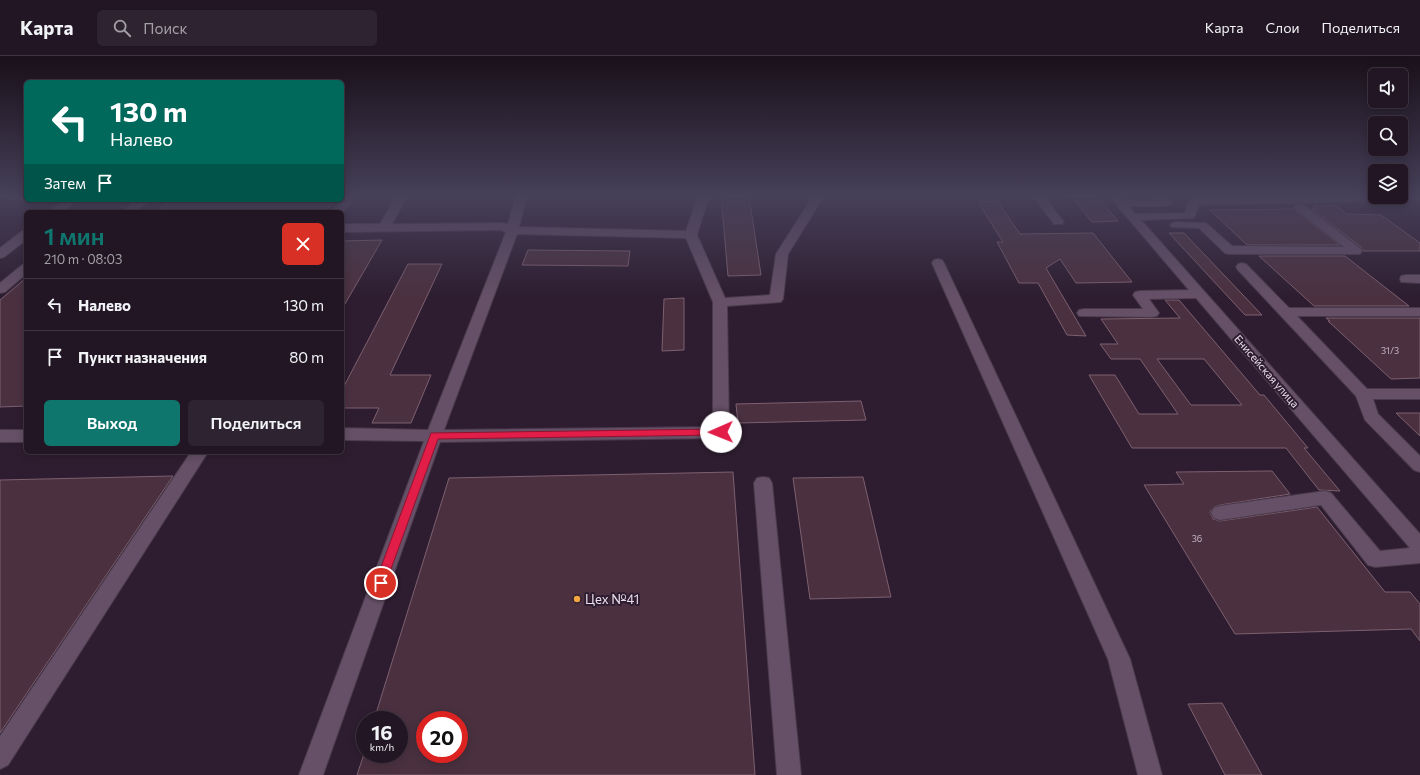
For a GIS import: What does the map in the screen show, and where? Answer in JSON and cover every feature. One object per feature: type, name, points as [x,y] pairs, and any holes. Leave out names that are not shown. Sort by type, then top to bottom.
[{"type":"street","points":[[311,775],[434,436],[512,230],[691,235]]},
{"type":"street","points":[[344,434],[434,436],[721,432],[720,302],[696,251],[691,235],[693,230]]},
{"type":"street","points":[[720,302],[776,299],[782,254],[798,230]]},
{"type":"street","name":"Енисейская улица","points":[[1143,230],[1420,547]]},
{"type":"street","points":[[1207,230],[1229,250],[1356,251],[1329,230]]},
{"type":"street","points":[[0,254],[24,236]]},
{"type":"street","points":[[938,263],[1119,659],[1150,775]]},
{"type":"street","points":[[1242,267],[1363,394],[1371,416],[1420,466]]},
{"type":"street","points":[[0,289],[24,270]]},
{"type":"street","points":[[1406,279],[1420,279]]},
{"type":"street","points":[[1084,313],[1152,313],[1140,295],[1200,294]]},
{"type":"street","points":[[1285,312],[1420,312]]},
{"type":"street","points":[[1363,394],[1420,394]]},
{"type":"street","points":[[0,436],[24,436]]},
{"type":"street","points":[[0,757],[199,454]]},
{"type":"street","points":[[763,483],[789,775]]},
{"type":"street","points":[[1220,513],[1325,498],[1375,559],[1420,555]]},
{"type":"building","points":[[724,230],[754,230],[761,275],[728,276]]},
{"type":"building","points":[[995,230],[1017,230],[1020,234],[1093,233],[1132,282],[1076,283],[1060,259],[1046,268],[1086,336],[1067,335],[1038,283],[1019,283],[997,242],[1003,242]]},
{"type":"building","points":[[1231,230],[1320,230],[1340,245],[1247,245]]},
{"type":"building","points":[[1339,230],[1401,230],[1420,243],[1420,251],[1363,251],[1361,247]]},
{"type":"building","points":[[1169,233],[1184,233],[1262,315],[1245,315]]},
{"type":"building","points":[[382,240],[344,306],[344,241]]},
{"type":"building","points":[[528,250],[630,251],[628,266],[522,265]]},
{"type":"building","points":[[1259,256],[1345,256],[1409,306],[1314,306]]},
{"type":"building","points":[[408,264],[442,264],[390,375],[431,375],[411,423],[372,423],[379,408],[344,408],[344,386]]},
{"type":"building","points":[[24,280],[24,406],[0,407],[0,300]]},
{"type":"building","points":[[684,298],[684,350],[662,351],[664,299]]},
{"type":"building","points":[[1165,300],[1179,300],[1260,395],[1264,395],[1308,448],[1304,448],[1340,491],[1319,490],[1286,448],[1132,448],[1089,375],[1115,375],[1139,414],[1178,414],[1140,359],[1111,359],[1100,344],[1118,344],[1101,319],[1180,318]],"holes":[[[1157,359],[1204,359],[1242,405],[1191,405]]]},
{"type":"building","points":[[1326,318],[1420,318],[1420,378],[1391,379]]},
{"type":"building","points":[[861,401],[866,420],[738,423],[736,404]]},
{"type":"building","points":[[1396,413],[1420,413],[1420,436]]},
{"type":"building","points":[[1272,471],[1290,494],[1220,505],[1214,507],[1210,512],[1213,519],[1220,521],[1317,507],[1385,592],[1410,592],[1420,604],[1420,641],[1411,629],[1235,634],[1144,485],[1184,484],[1176,472]]},
{"type":"building","name":"Цех №41","points":[[733,472],[755,775],[357,775],[361,763],[408,763],[408,711],[377,711],[449,478]]},
{"type":"building","points":[[173,476],[0,733],[0,480]]},
{"type":"building","points":[[863,477],[891,597],[810,599],[793,478]]},
{"type":"building","points":[[1222,703],[1262,775],[1225,775],[1188,704]]},
{"type":"place","name":"Цех №41","points":[[577,599]]},
{"type":"route","points":[[381,583],[434,436],[721,432]]}]
